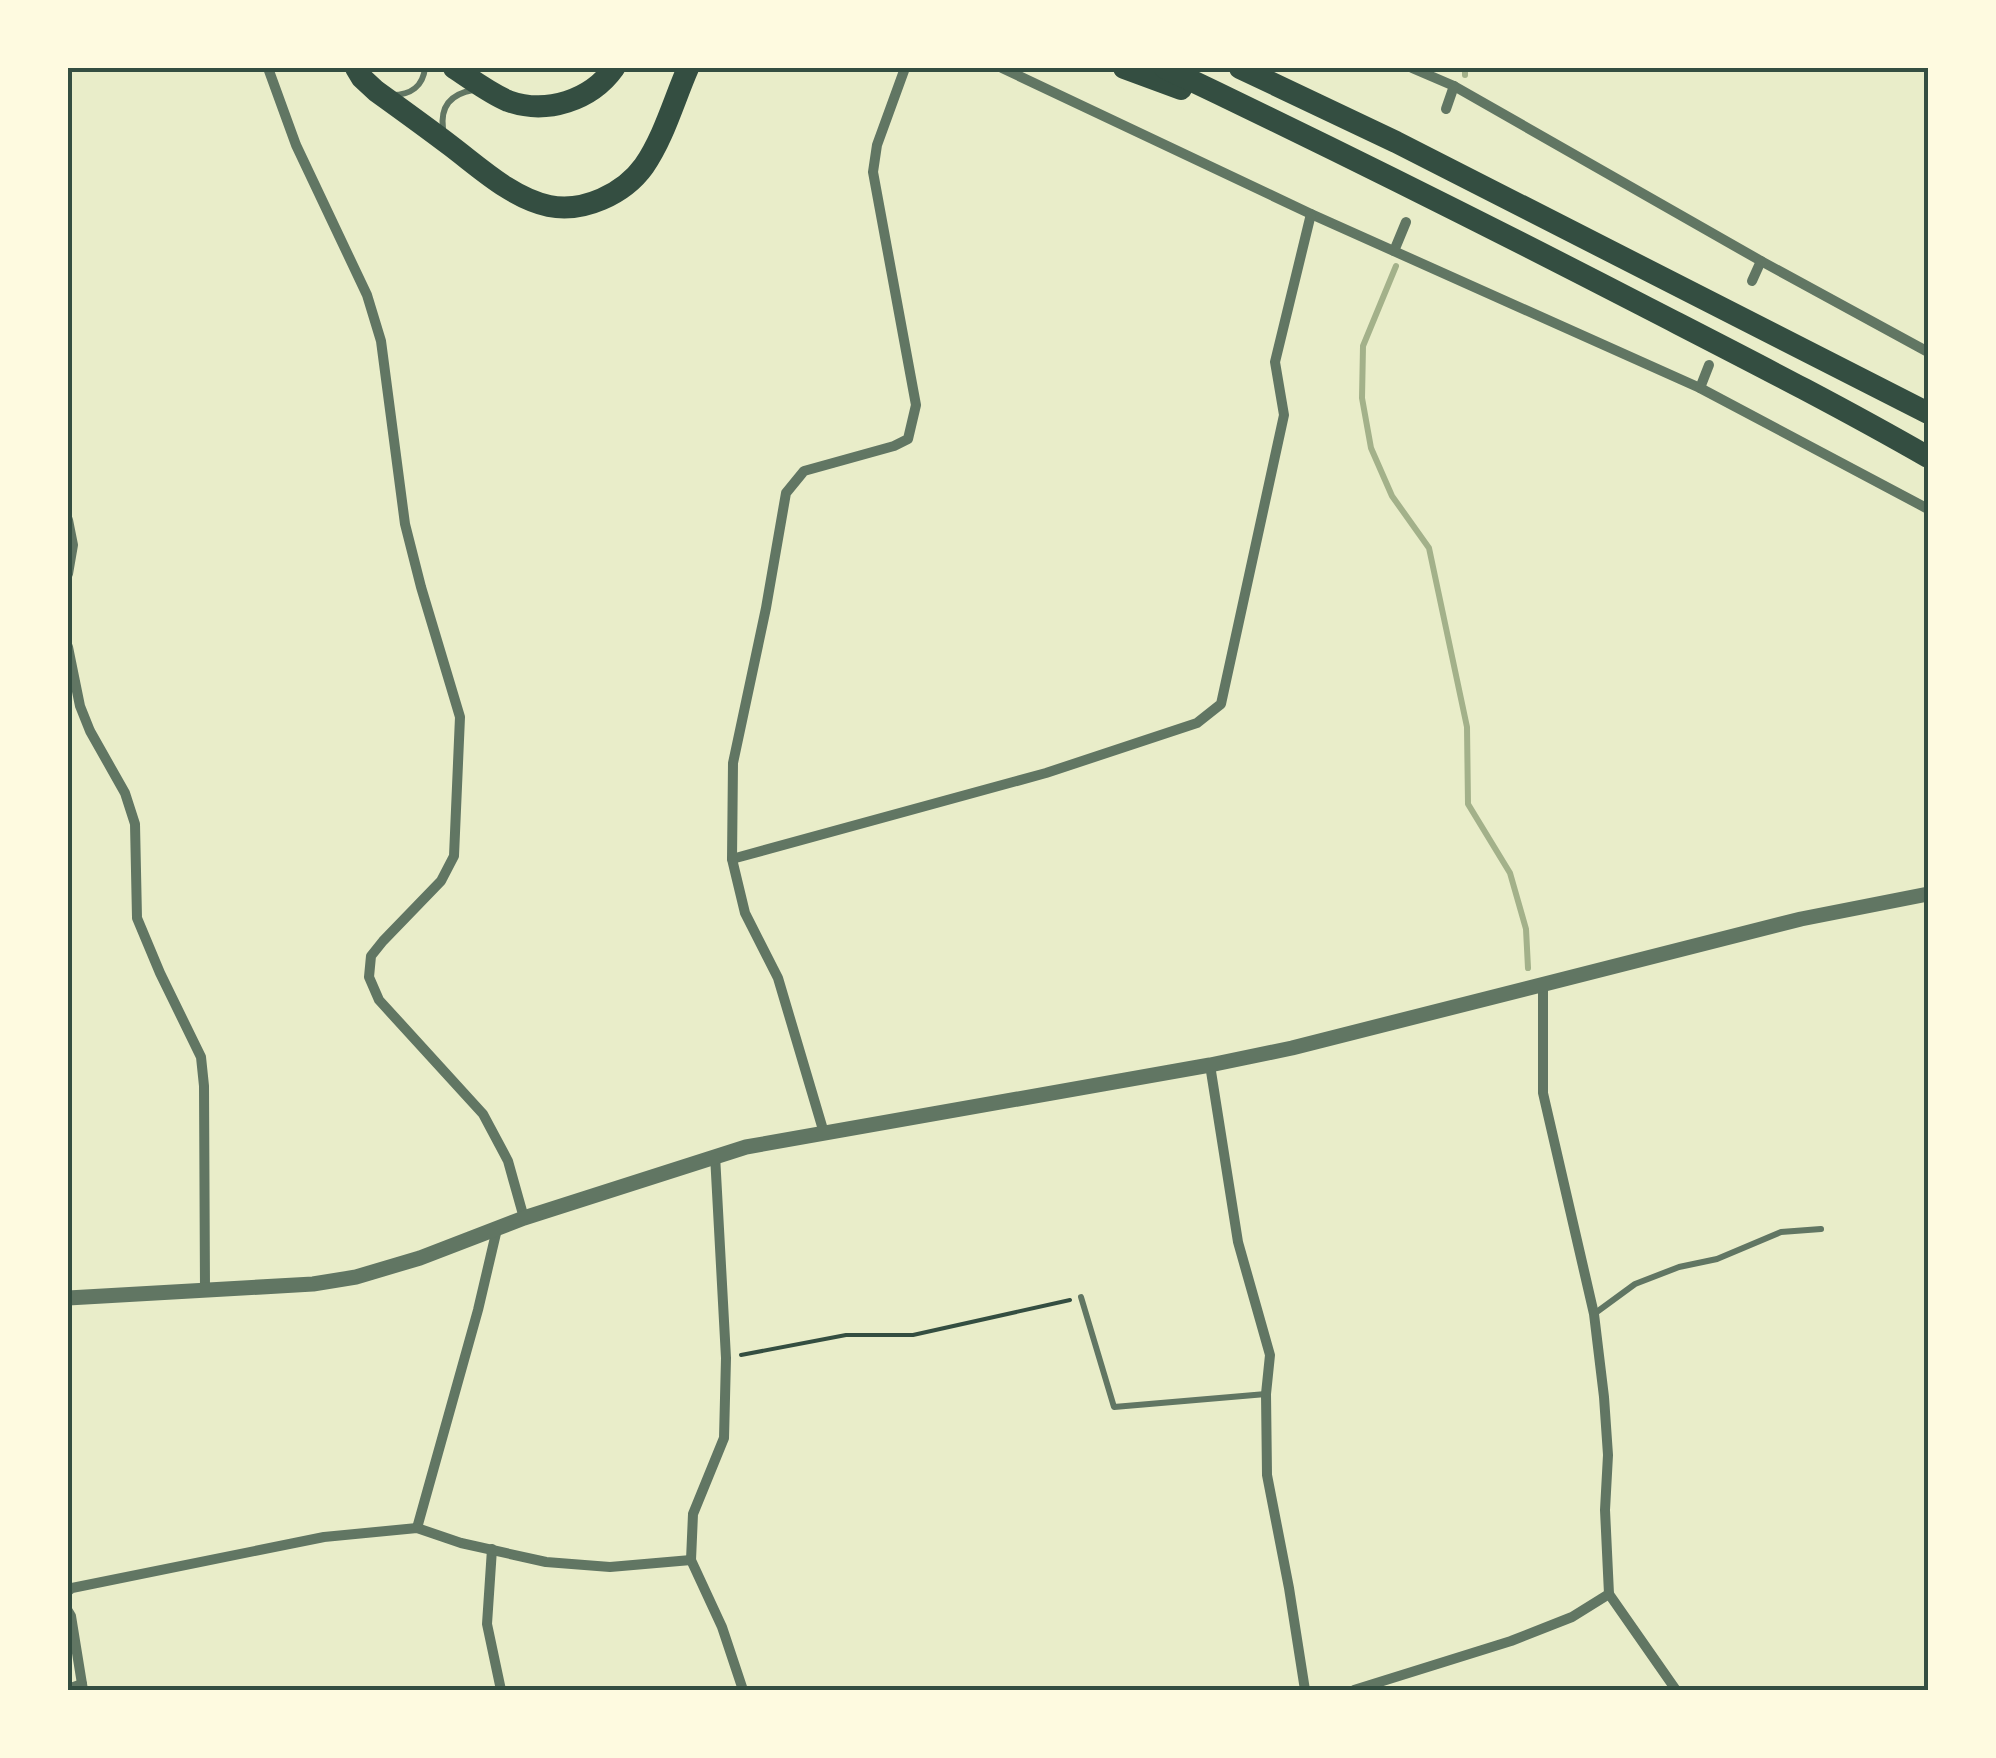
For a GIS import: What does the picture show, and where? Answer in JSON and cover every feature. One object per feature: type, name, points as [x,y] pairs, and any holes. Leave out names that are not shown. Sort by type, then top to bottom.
[{"type":"highway","points":[[356,68],[376,91],[499,182],[550,206],[600,200],[622,188],[641,170],[656,145],[688,68]]},
{"type":"highway","points":[[454,68],[509,101],[530,106],[554,106],[575,100],[594,89],[614,68]]},
{"type":"highway","points":[[1124,68],[1293,128]]},
{"type":"highway","points":[[1165,68],[1293,128],[1763,367],[1928,457]]},
{"type":"highway","points":[[1240,68],[1396,142]]},
{"type":"highway","points":[[1259,68],[1928,413]]},
{"type":"street","points":[[268,68],[296,145],[367,295],[381,341],[405,524],[460,717],[454,856],[442,881],[371,956],[369,977],[379,1000],[483,1114],[508,1160],[524,1218]]},
{"type":"street","points":[[824,1132],[778,978],[745,913],[732,859],[733,764],[786,494],[804,471],[908,440],[916,405],[873,172],[877,145],[905,68]]},
{"type":"street","points":[[1002,68],[1311,214],[1700,388],[1928,509]]},
{"type":"street","points":[[1412,68],[1454,86],[1928,352]]},
{"type":"street","points":[[1446,109],[1454,86]]},
{"type":"street","points":[[732,859],[1046,773],[1197,723],[1222,704],[1284,414],[1274,362],[1311,214]]},
{"type":"street","points":[[1394,252],[1406,222]]},
{"type":"street","points":[[1752,281],[1762,262]]},
{"type":"street","points":[[1700,388],[1709,365]]},
{"type":"street","points":[[68,520],[73,545],[68,574]]},
{"type":"street","points":[[68,646],[80,706],[125,793],[135,824],[137,918],[202,1057],[205,1290]]},
{"type":"street","points":[[68,1298],[313,1284],[356,1277],[746,1147],[1292,1048],[1801,919],[1928,894]]},
{"type":"street","points":[[1544,984],[1543,1093],[1594,1314],[1608,1454],[1605,1510],[1609,1594],[1676,1690]]},
{"type":"street","points":[[1210,1065],[1238,1242],[1270,1355],[1266,1394],[1268,1475],[1305,1690]]},
{"type":"street","points":[[715,1155],[726,1358],[724,1438],[693,1514],[691,1560],[722,1627],[744,1690]]},
{"type":"street","points":[[417,1528],[497,1229]]},
{"type":"street","points":[[68,1591],[324,1537],[417,1528],[546,1562],[610,1566],[691,1560]]},
{"type":"street","points":[[492,1549],[488,1624],[502,1690]]},
{"type":"street","points":[[1354,1690],[1572,1618],[1609,1594]]},
{"type":"street","points":[[68,1611],[82,1687],[68,1688]]},
{"type":"lane","points":[[376,91],[402,95],[414,90],[422,82],[425,68]]},
{"type":"lane","points":[[448,144],[442,125],[447,102],[456,94],[485,88]]},
{"type":"lane","points":[[1594,1314],[1635,1284],[1679,1267],[1718,1259],[1781,1232],[1821,1229]]},
{"type":"lane","points":[[1081,1297],[1114,1406],[1266,1394]]},
{"type":"path","points":[[726,1358],[846,1334],[914,1335],[1081,1297]]},
{"type":"waterway","points":[[1465,68],[1465,75]]},
{"type":"waterway","points":[[1396,266],[1363,346],[1362,398],[1371,448],[1392,496],[1429,548],[1467,727],[1468,804],[1510,873],[1526,929],[1528,968]]}]
